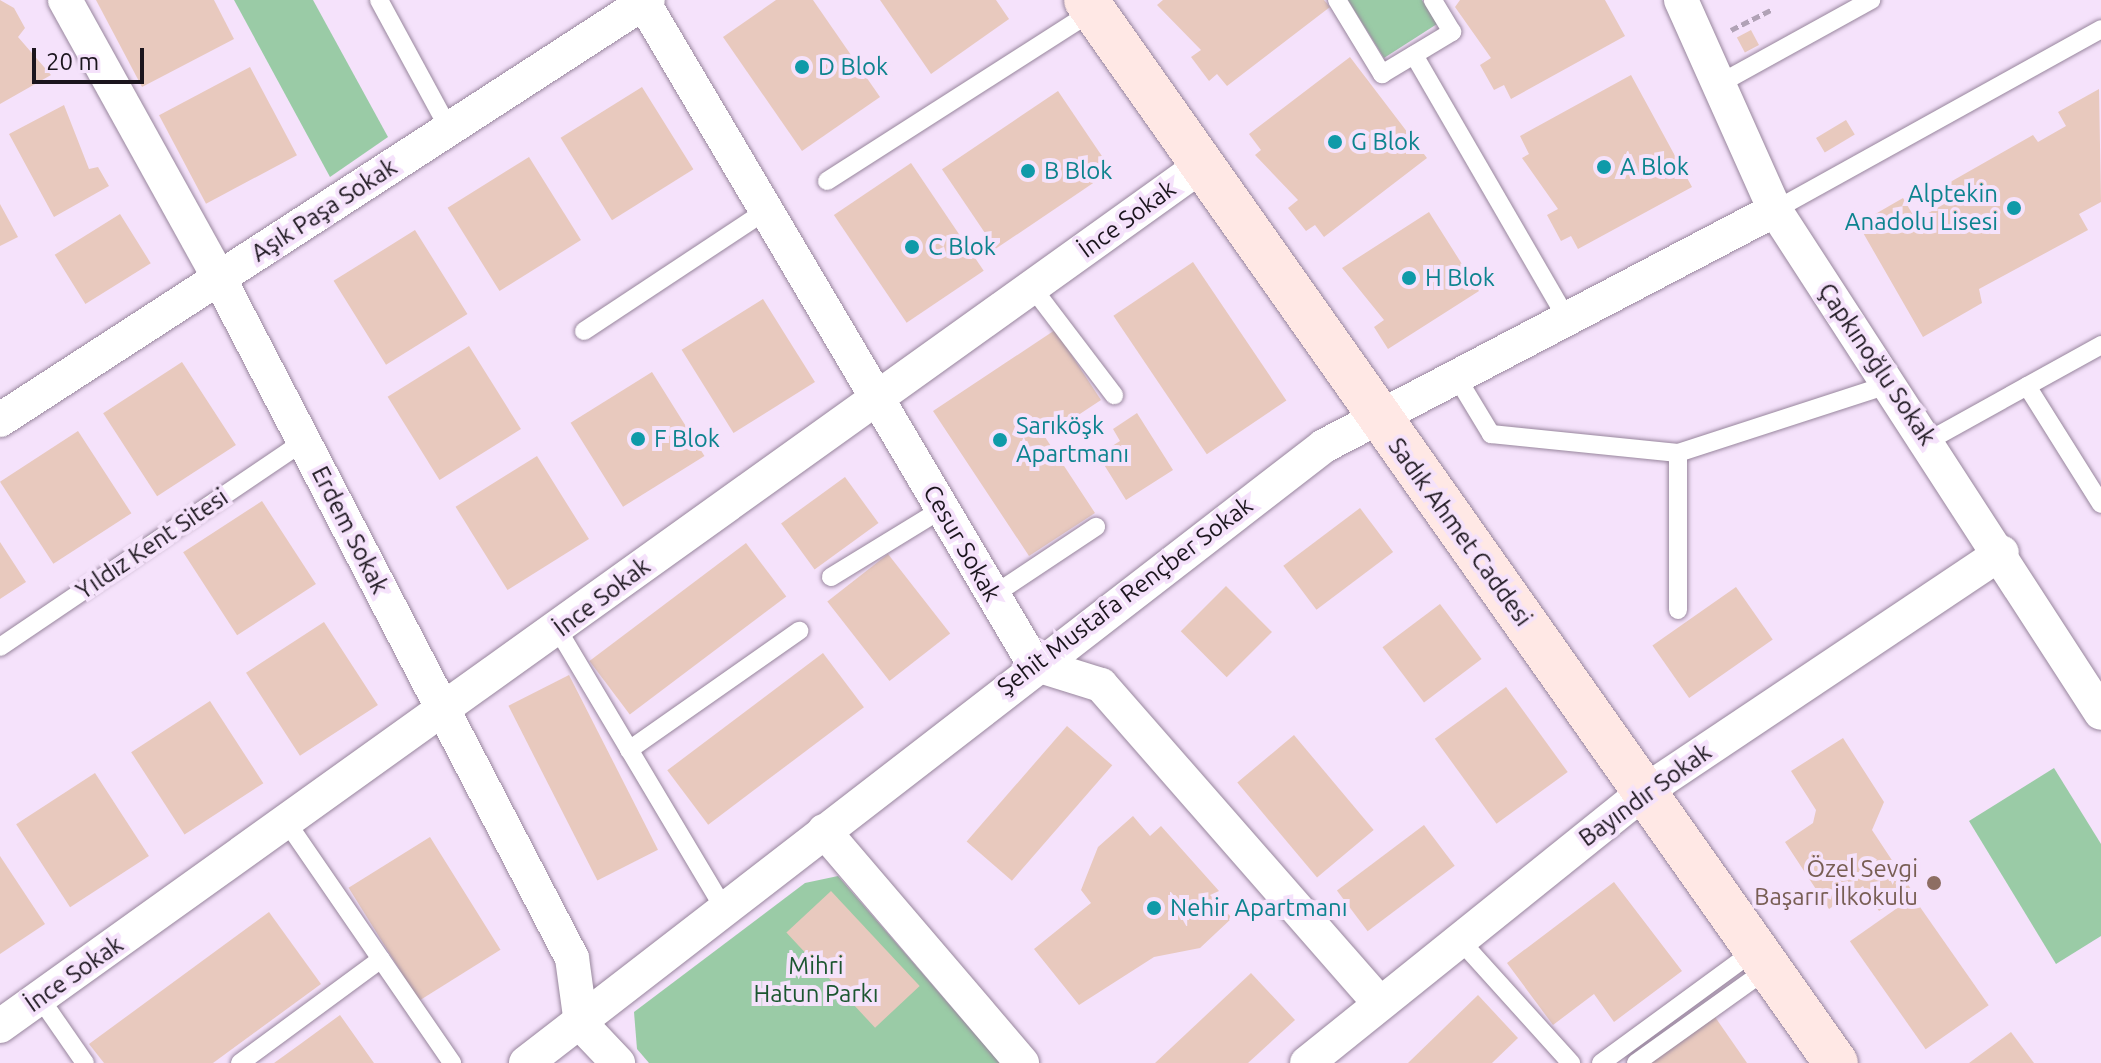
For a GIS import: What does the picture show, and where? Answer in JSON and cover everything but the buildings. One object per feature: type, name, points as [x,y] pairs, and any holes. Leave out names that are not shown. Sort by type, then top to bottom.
[{"type":"main road","name":"Sadık Ahmet Caddesi","points":[[1090,5],[1376,417],[1647,790],[1836,1063]]},
{"type":"street","name":"Erdem Sokak","points":[[65,0],[219,278],[572,958],[581,1024]]},
{"type":"street","name":"Çapkınoğlu Sokak","points":[[1681,0],[1775,210],[2002,552],[2101,713]]},
{"type":"street","name":"Aşık Paşa Sokak","points":[[0,420],[645,1]]},
{"type":"street","name":"Cesur Sokak","points":[[645,1],[1034,664]]},
{"type":"street","name":"İnce Sokak","points":[[0,1026],[445,713],[876,394],[1201,166]]},
{"type":"street","name":"Şehit Mustafa Rençber Sokak","points":[[526,1063],[581,1024],[1034,664],[1324,446],[1775,210]]},
{"type":"street","name":"Bayındır Sokak","points":[[1307,1063],[1378,1001],[1647,790],[2002,552]]},
{"type":"street","points":[[1034,664],[1101,685],[1378,1001]]},
{"type":"street","points":[[824,831],[1022,1063]]},
{"type":"street","points":[[581,1024],[618,1063]]},
{"type":"lane","points":[[379,0],[449,129]]},
{"type":"lane","points":[[1337,0],[1382,74],[1452,32],[1433,0]]},
{"type":"lane","points":[[1719,84],[1871,0]]},
{"type":"lane","points":[[827,181],[1090,5]]},
{"type":"lane","points":[[1775,210],[2101,29]]},
{"type":"lane","points":[[1414,55],[1567,319]]},
{"type":"lane","points":[[584,331],[767,210]]},
{"type":"lane","points":[[1032,287],[1114,395]]},
{"type":"lane","points":[[1928,441],[2101,345]]},
{"type":"lane","points":[[1456,376],[1491,434],[1678,453],[1890,384]]},
{"type":"lane","points":[[2027,386],[2101,504]]},
{"type":"lane","name":"Yıldız Kent Sitesi","points":[[0,647],[304,441]]},
{"type":"lane","points":[[1678,453],[1678,610]]},
{"type":"lane","points":[[831,577],[942,509]]},
{"type":"lane","points":[[992,596],[1096,527]]},
{"type":"lane","points":[[558,630],[725,910]]},
{"type":"lane","points":[[629,750],[799,631]]},
{"type":"lane","points":[[288,824],[452,1063]]},
{"type":"lane","points":[[1458,938],[1571,1063]]},
{"type":"lane","points":[[1601,1063],[1763,958]]},
{"type":"lane","points":[[1636,1063],[1763,958]]},
{"type":"lane","points":[[240,1063],[381,959]]},
{"type":"lane","points":[[40,998],[85,1063]]},
{"type":"green space","points":[[234,0],[313,0],[388,137],[330,177]]},
{"type":"green space","points":[[1348,0],[1422,0],[1437,24],[1384,58]]},
{"type":"green space","points":[[2054,768],[2101,844],[2101,936],[2056,964],[1969,821]]},
{"type":"green space","name":"Mihri Hatun Parkı","points":[[838,876],[1000,1063],[649,1063],[637,1049],[634,1012],[805,883]]},
{"type":"place","name":"D Blok","points":[[802,67]]},
{"type":"place","name":"G Blok","points":[[1335,142]]},
{"type":"place","name":"A Blok","points":[[1604,167]]},
{"type":"place","name":"B Blok","points":[[1028,171]]},
{"type":"place","name":"Alptekin Anadolu Lisesi","points":[[2014,208]]},
{"type":"place","name":"C Blok","points":[[912,247]]},
{"type":"place","name":"H Blok","points":[[1409,278]]},
{"type":"place","name":"F Blok","points":[[638,439]]},
{"type":"place","name":"Sarıköşk Apartmanı","points":[[1000,440]]},
{"type":"place","name":"Özel Sevgi Başarır İlkokulu","points":[[1934,883]]},
{"type":"place","name":"Nehir Apartmanı","points":[[1154,908]]}]
